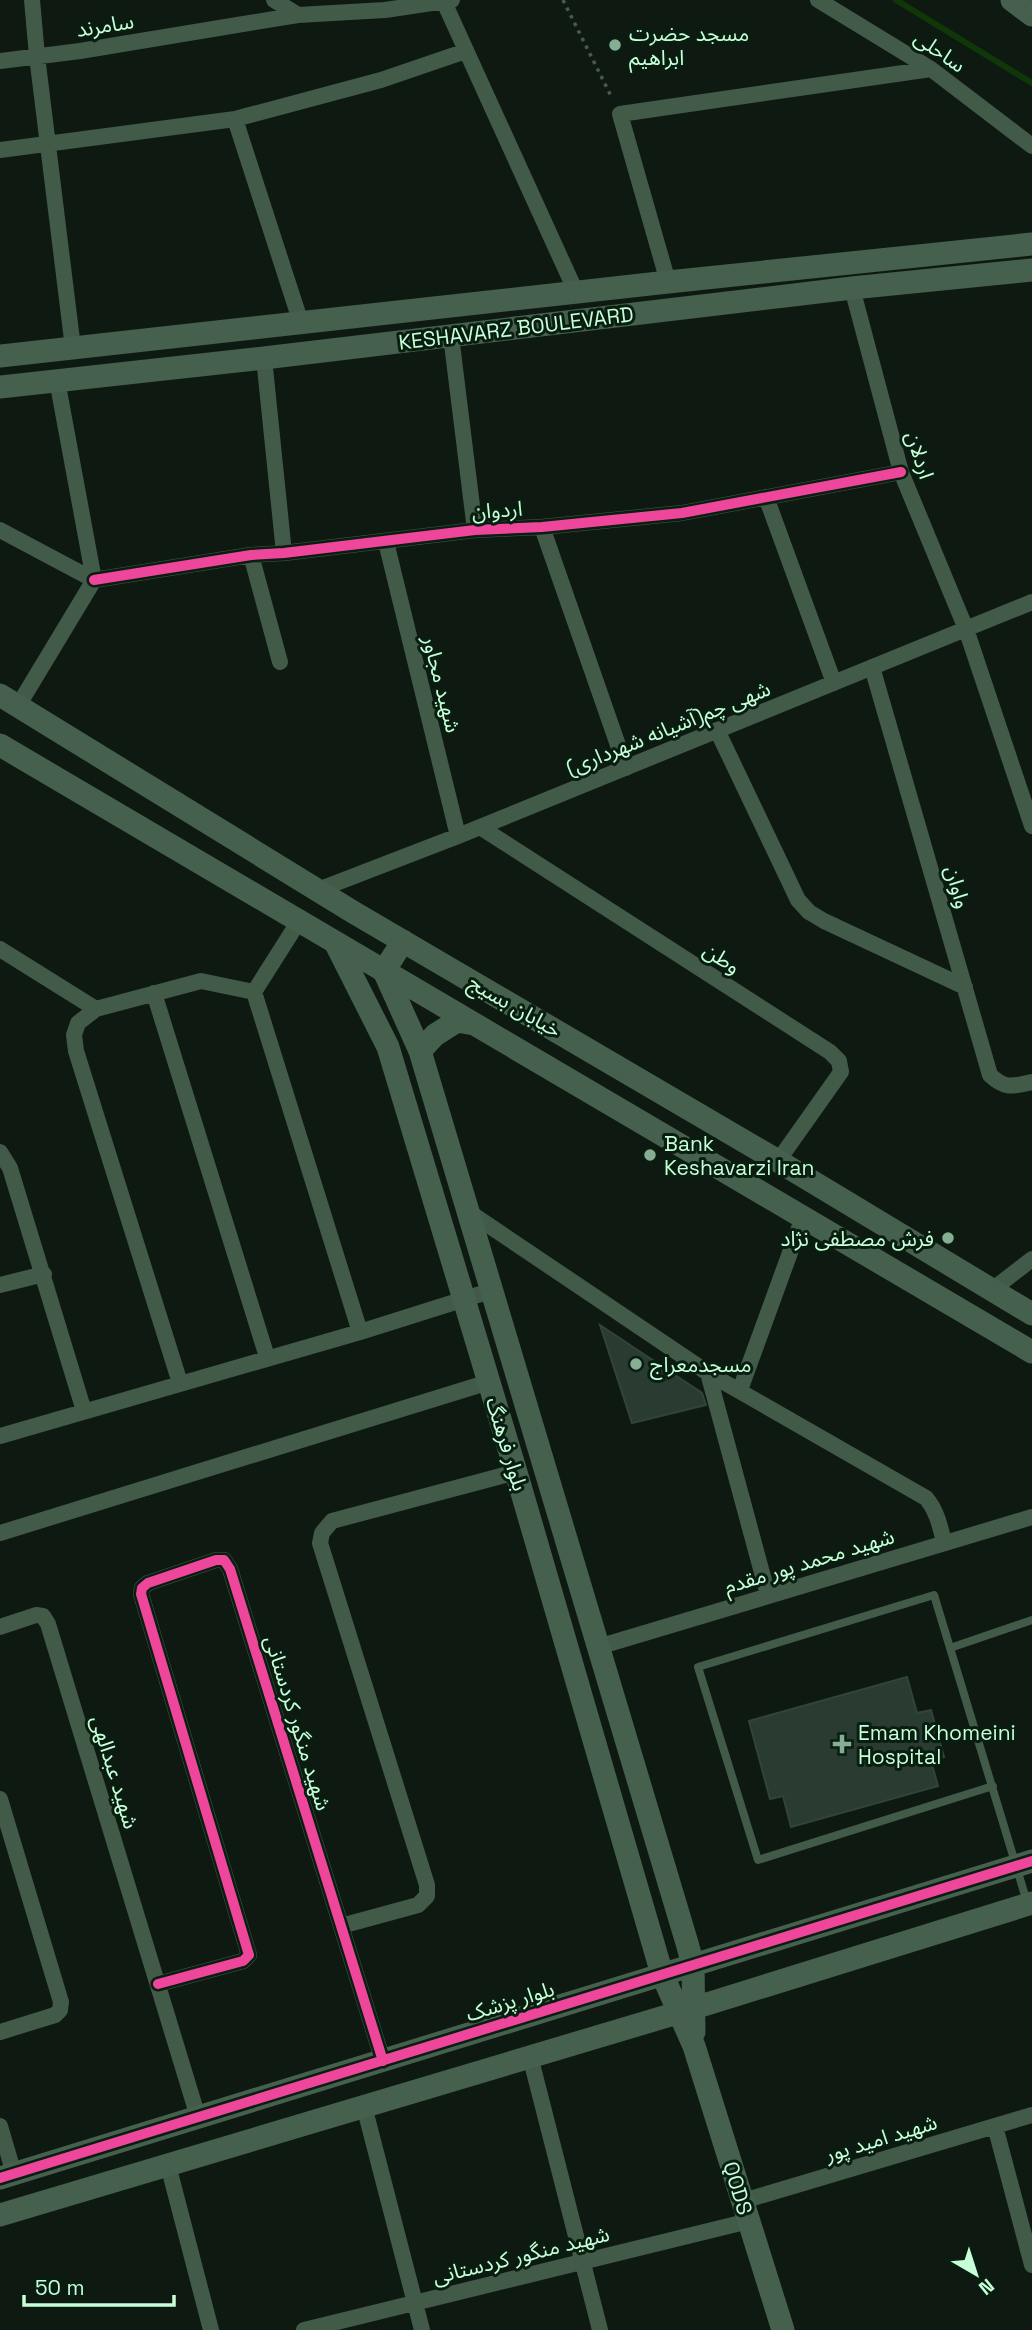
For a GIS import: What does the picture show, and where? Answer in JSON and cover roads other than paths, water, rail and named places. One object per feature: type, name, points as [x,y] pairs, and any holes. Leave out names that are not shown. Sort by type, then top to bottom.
[{"type":"main road","points":[[1012,0],[1032,15]]},
{"type":"main road","name":"KESHAVARZ BOULEVARD","points":[[0,356],[1032,244]]},
{"type":"main road","name":"KESHAVARZ BOULEVARD","points":[[0,387],[852,288],[1032,270]]},
{"type":"main road","name":"خیابان بسیج","points":[[9,701],[403,941],[1032,1314]]},
{"type":"main road","name":"خیابان بسیج","points":[[0,745],[1032,1352]]},
{"type":"main road","points":[[164,841],[183,807]]},
{"type":"main road","points":[[384,971],[403,941]]},
{"type":"main road","name":"بلوار فرهنگ","points":[[335,942],[388,1047],[516,1472],[659,1965],[687,2010]]},
{"type":"main road","name":"بلوار فرهنگ","points":[[384,971],[418,1045],[690,1954],[687,2010]]},
{"type":"main road","points":[[388,1047],[418,1045],[457,1021],[474,1024]]},
{"type":"main road","name":"بلوار پزشک","points":[[7,2176],[383,2061],[690,1954],[1024,1863]]},
{"type":"main road","points":[[0,2215],[687,2010],[1030,1904]]},
{"type":"main road","name":"QODS","points":[[687,2010],[694,2046],[783,2330]]},
{"type":"street","points":[[33,0],[37,56],[73,348]]},
{"type":"street","points":[[274,0],[298,15],[386,10],[449,1],[466,51],[576,292]]},
{"type":"street","name":"ساحلی","points":[[818,0],[931,69],[1032,146]]},
{"type":"street","name":"سامرند","points":[[0,61],[298,15]]},
{"type":"street","points":[[0,150],[234,118],[381,80],[466,51]]},
{"type":"street","points":[[668,282],[620,114],[931,69]]},
{"type":"street","points":[[234,118],[301,323]]},
{"type":"street","name":"اردلان","points":[[852,288],[901,472],[966,629],[1032,826]]},
{"type":"street","points":[[452,336],[475,530]]},
{"type":"street","points":[[264,358],[284,553]]},
{"type":"street","points":[[9,701],[94,580],[57,380]]},
{"type":"street","name":"اردوان","points":[[94,580],[251,555],[475,530],[542,527],[682,513],[901,472]]},
{"type":"street","points":[[766,498],[834,683]]},
{"type":"street","points":[[542,527],[626,768]]},
{"type":"street","points":[[0,530],[94,580]]},
{"type":"street","name":"شهید مجاور","points":[[386,542],[458,836]]},
{"type":"street","points":[[251,555],[280,662]]},
{"type":"street","name":"شهی چم(آشیانه شهرداری)","points":[[318,890],[458,836],[1032,602]]},
{"type":"street","name":"واوان","points":[[872,667],[990,1075],[1000,1084],[1012,1086],[1032,1082]]},
{"type":"street","points":[[717,730],[799,900],[809,912],[965,987]]},
{"type":"street","name":"وطن","points":[[480,827],[830,1052],[839,1061],[841,1072],[778,1161]]},
{"type":"street","points":[[299,921],[254,992],[360,1332]]},
{"type":"street","points":[[0,949],[96,1009]]},
{"type":"street","points":[[180,1383],[76,1051],[74,1035],[78,1023],[96,1009],[201,981],[254,992]]},
{"type":"street","points":[[154,993],[267,1357]]},
{"type":"street","points":[[0,1152],[10,1168],[85,1411]]},
{"type":"street","points":[[466,1210],[708,1373],[926,1498],[938,1520],[944,1542]]},
{"type":"street","points":[[740,1390],[803,1217]]},
{"type":"street","points":[[992,1290],[1032,1259]]},
{"type":"street","points":[[0,1285],[44,1275]]},
{"type":"street","points":[[0,1436],[360,1332],[490,1291]]},
{"type":"street","points":[[708,1373],[768,1595]]},
{"type":"street","points":[[0,1533],[489,1382]]},
{"type":"street","points":[[341,1926],[418,1905],[427,1896],[428,1885],[320,1543],[322,1533],[332,1521],[516,1472]]},
{"type":"street","name":"شهید محمد پور مقدم","points":[[598,1647],[1032,1517]]},
{"type":"street","name":"شهید منگور کردستانی","points":[[158,1984],[243,1961],[249,1955],[141,1594],[142,1588],[148,1583],[216,1560],[224,1560],[230,1569],[383,2061]]},
{"type":"street","name":"شهید عبدالهی","points":[[0,1626],[36,1615],[43,1616],[48,1624],[158,1984]]},
{"type":"street","points":[[0,1799],[61,2002],[60,2010],[55,2015],[0,2032]]},
{"type":"street","points":[[158,1984],[198,2117]]},
{"type":"street","points":[[530,2056],[600,2330]]},
{"type":"street","points":[[364,2106],[422,2330]]},
{"type":"street","name":"شهید امید پور","points":[[746,2211],[1032,2115]]},
{"type":"street","points":[[0,2126],[7,2176]]},
{"type":"street","points":[[995,2126],[1032,2265]]},
{"type":"street","points":[[168,2165],[211,2330]]},
{"type":"street","name":"شهید منگور کردستانی","points":[[304,2330],[583,2262],[746,2211]]},
{"type":"lane","points":[[993,1786],[758,1860],[698,1667],[934,1595],[993,1786],[1024,1863],[1030,1904]]},
{"type":"lane","points":[[950,1648],[1032,1620]]},
{"type":"waterway","points":[[896,0],[1032,83]]},
{"type":"place","name":"مسجد حضرت ابراهیم","points":[[615,45]]},
{"type":"place","name":"Bank Keshavarzi Iran","points":[[650,1155]]},
{"type":"place","name":"فرش مصطفی نژاد","points":[[948,1238]]},
{"type":"place","name":"مسجدمعراج","points":[[636,1364]]},
{"type":"place","name":"Emam Khomeini Hospital","points":[[842,1744]]}]
